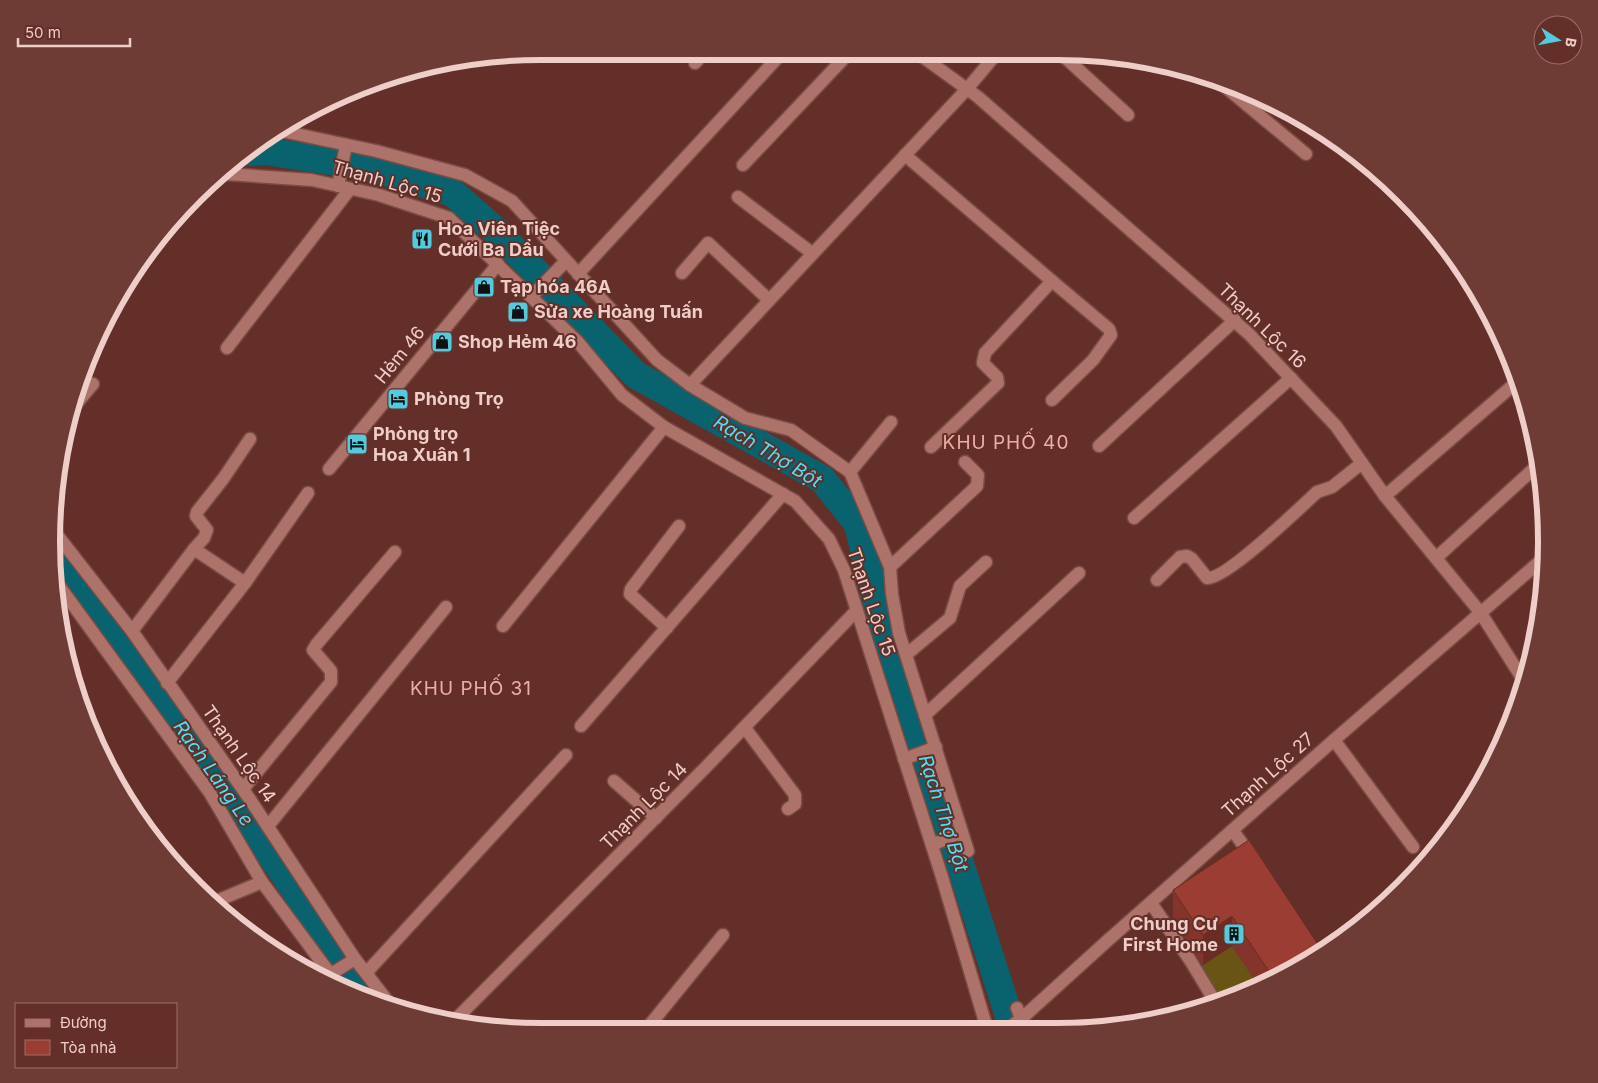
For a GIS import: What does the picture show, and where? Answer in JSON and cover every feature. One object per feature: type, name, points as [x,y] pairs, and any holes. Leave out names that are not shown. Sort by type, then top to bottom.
[{"type":"street","points":[[578,274],[776,60]]},
{"type":"street","points":[[743,165],[842,60]]},
{"type":"street","name":"Thạnh Lộc 16","points":[[927,60],[967,88],[1235,320],[1336,426],[1385,496],[1480,612],[1520,673]]},
{"type":"street","points":[[690,385],[991,60]]},
{"type":"street","points":[[1068,60],[1128,115]]},
{"type":"street","points":[[1243,98],[1306,154]]},
{"type":"street","name":"Thạnh Lộc 15","points":[[288,132],[376,151],[465,176],[512,201],[656,360],[690,385],[745,418],[791,430],[850,472],[890,567],[892,594],[899,633],[968,851]]},
{"type":"street","points":[[227,348],[344,187],[346,145]]},
{"type":"street","points":[[904,155],[1109,329],[1111,335],[1092,360],[1052,400]]},
{"type":"street","name":"Thạnh Lộc 15","points":[[230,174],[312,180],[379,195],[449,218],[578,342],[622,394],[664,427],[795,501],[829,539],[844,570],[857,610],[932,845],[985,1023]]},
{"type":"street","points":[[738,197],[812,253]]},
{"type":"street","points":[[682,273],[708,243],[769,300]]},
{"type":"street","points":[[532,296],[566,261]]},
{"type":"street","name":"Hẻm 46","points":[[330,469],[498,264]]},
{"type":"street","points":[[931,447],[998,383],[998,377],[983,363],[985,353],[1052,280]]},
{"type":"street","points":[[1099,446],[1235,320]]},
{"type":"street","points":[[1134,518],[1291,378]]},
{"type":"street","points":[[83,395],[92,384]]},
{"type":"street","points":[[1385,496],[1512,386]]},
{"type":"street","points":[[850,472],[891,422]]},
{"type":"street","points":[[503,626],[664,427]]},
{"type":"street","points":[[132,631],[204,538],[207,530],[196,516],[197,512],[223,479],[250,439]]},
{"type":"street","points":[[890,567],[977,486],[978,474],[965,462]]},
{"type":"street","points":[[1157,580],[1180,557],[1187,556],[1192,559],[1207,578],[1219,574],[1242,558],[1317,492],[1332,487],[1362,463]]},
{"type":"street","points":[[1436,558],[1533,470]]},
{"type":"street","points":[[167,683],[245,583],[308,494]]},
{"type":"street","points":[[581,726],[783,494]]},
{"type":"street","points":[[667,628],[630,594],[631,589],[679,526]]},
{"type":"street","name":"Thạnh Lộc 14","points":[[60,539],[132,631],[243,789],[355,958],[383,996]]},
{"type":"street","points":[[194,549],[245,583]]},
{"type":"street","points":[[243,789],[331,682],[331,671],[313,650],[395,552]]},
{"type":"street","points":[[907,654],[950,618],[960,586],[986,562]]},
{"type":"street","name":"Thạnh Lộc 27","points":[[1011,1023],[1537,564]]},
{"type":"street","points":[[925,715],[1079,573]]},
{"type":"street","points":[[63,591],[210,793],[262,882],[331,974]]},
{"type":"street","points":[[268,826],[446,607]]},
{"type":"street","name":"Thạnh Lộc 14","points":[[459,1016],[745,728],[857,610]]},
{"type":"street","points":[[745,728],[795,795],[795,804],[788,810]]},
{"type":"street","points":[[1334,740],[1413,847]]},
{"type":"street","points":[[904,759],[936,748]]},
{"type":"street","points":[[366,973],[566,755]]},
{"type":"street","points":[[614,781],[656,818]]},
{"type":"street","points":[[1233,831],[1256,864]]},
{"type":"street","points":[[932,845],[962,832]]},
{"type":"street","points":[[220,900],[262,882]]},
{"type":"street","points":[[1150,903],[1190,960],[1212,997]]},
{"type":"street","points":[[651,1023],[723,935]]},
{"type":"street","points":[[331,974],[355,958]]},
{"type":"street","points":[[1018,1016],[1022,1023]]},
{"type":"shaded area","points":[[1232,946],[1255,980],[1218,995],[1200,967]]},
{"type":"building","points":[[1249,840],[1319,945],[1270,973],[1232,916],[1203,935],[1173,890]]},
{"type":"waterway","name":"Rạch Thợ Bột","points":[[260,151],[369,167],[453,193],[496,231],[636,375],[822,479],[858,524],[874,594],[1011,1023]]},
{"type":"waterway","name":"Rạch Láng Le","points":[[61,561],[128,648],[362,988]]},
{"type":"place","name":"Hoa Viên Tiệc Cưới Ba Dẩu","points":[[422,239]]},
{"type":"place","name":"Tạp hóa 46A","points":[[484,287]]},
{"type":"place","name":"Sửa xe Hoàng Tuấn","points":[[518,312]]},
{"type":"place","name":"Shop Hẻm 46","points":[[442,342]]},
{"type":"place","name":"Phòng Trọ","points":[[398,399]]},
{"type":"place","name":"Phòng trọ Hoa Xuân 1","points":[[357,444]]},
{"type":"place","name":"Chung Cư First Home","points":[[1234,934]]},
{"type":"district","name":"KHU PHỐ 40","points":[[1006,442]]},
{"type":"district","name":"KHU PHỐ 31","points":[[471,688]]}]
